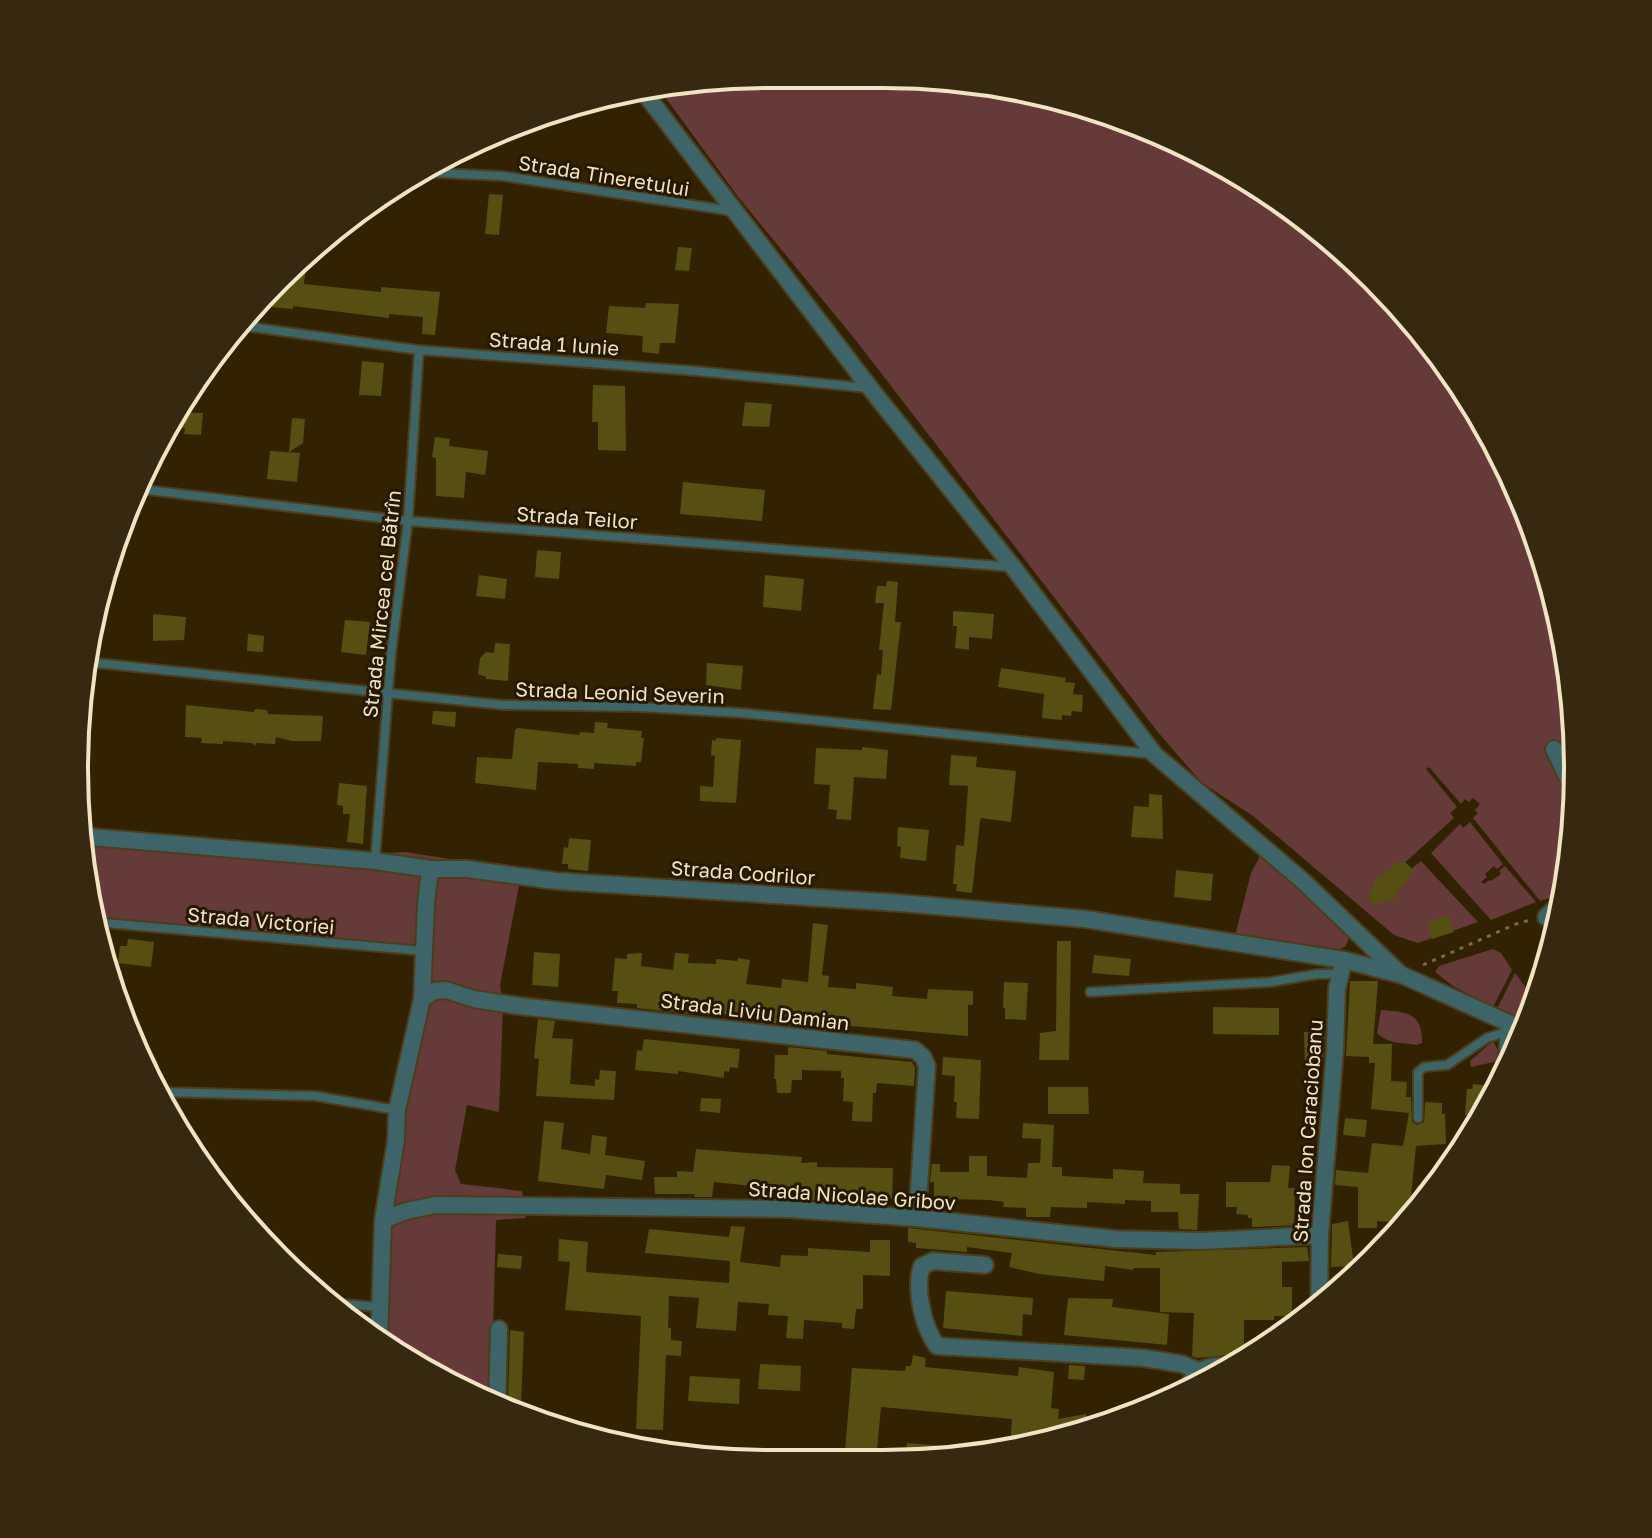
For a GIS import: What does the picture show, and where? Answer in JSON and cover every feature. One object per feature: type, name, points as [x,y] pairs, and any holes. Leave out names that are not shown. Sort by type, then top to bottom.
[{"type":"street","points":[[649,99],[870,388],[1013,567],[1154,754],[1303,881],[1402,975],[1513,1028]]},
{"type":"street","points":[[1554,749],[1564,770]]},
{"type":"street","name":"Strada Codrilor","points":[[92,837],[375,861],[430,869],[467,869],[556,881],[900,903],[1085,919],[1341,967],[1402,975]]},
{"type":"street","points":[[379,1327],[383,1220],[396,1140],[397,1110],[422,999],[430,869]]},
{"type":"street","name":"Strada Ion Caraciobanu","points":[[1319,1292],[1320,1235],[1341,967]]},
{"type":"street","name":"Strada Liviu Damian","points":[[422,999],[434,991],[446,990],[474,999],[519,1006],[915,1050],[927,1066],[917,1218]]},
{"type":"street","name":"Strada Nicolae Gribov","points":[[383,1220],[435,1205],[681,1207],[789,1209],[917,1218],[1116,1239],[1201,1241],[1320,1235]]},
{"type":"street","points":[[985,1265],[933,1261],[922,1266],[919,1276],[928,1333],[937,1346],[1144,1358],[1182,1364],[1198,1371]]},
{"type":"street","points":[[497,1393],[499,1329]]},
{"type":"street","points":[[1195,1374],[1211,1366]]},
{"type":"lane","name":"Strada Tineretului","points":[[439,173],[502,176],[737,212]]},
{"type":"lane","name":"Strada 1 Iunie","points":[[251,327],[419,350],[870,388]]},
{"type":"lane","name":"Strada Mircea cel Bătrîn","points":[[375,861],[387,693],[408,521],[419,350]]},
{"type":"lane","name":"Strada Teilor","points":[[148,490],[408,521],[1013,567]]},
{"type":"lane","name":"Strada Leonid Severin","points":[[97,663],[503,705],[640,707],[741,713],[1154,754]]},
{"type":"lane","name":"Strada Victoriei","points":[[106,923],[425,951]]},
{"type":"lane","points":[[1090,992],[1271,982],[1341,967]]},
{"type":"lane","points":[[1418,1118],[1418,1072],[1424,1067],[1447,1065],[1487,1038],[1513,1029]]},
{"type":"lane","points":[[170,1092],[315,1096],[397,1110]]},
{"type":"lane","points":[[349,1305],[379,1307]]},
{"type":"path","points":[[1402,975],[1516,924],[1546,917]]},
{"type":"shaded area","points":[[724,89],[928,89],[1016,101],[1059,111],[1144,140],[1224,179],[1298,229],[1332,257],[1395,320],[1449,391],[1494,468],[1528,550],[1551,636],[1563,724],[1563,814],[1552,897],[1540,901],[1473,818],[1480,804],[1473,798],[1469,802],[1465,799],[1461,804],[1429,767],[1426,769],[1457,807],[1450,813],[1454,818],[1399,868],[1405,874],[1421,861],[1478,922],[1418,943],[1394,935],[1253,816],[1201,782],[1157,731],[854,338],[739,198],[665,96]]},
{"type":"shaded area","points":[[1470,822],[1503,864],[1497,869],[1494,866],[1481,882],[1491,881],[1501,874],[1499,871],[1505,866],[1536,902],[1491,920],[1431,853],[1460,824],[1463,828]]},
{"type":"shaded area","points":[[91,830],[239,845],[405,852],[522,870],[500,985],[503,1007],[499,1112],[467,1105],[455,1170],[461,1184],[522,1191],[526,1218],[496,1220],[491,1391],[428,1359],[371,1321],[374,1230],[430,949],[107,928]]},
{"type":"shaded area","points":[[1260,856],[1284,874],[1349,937],[1346,946],[1340,949],[1235,936],[1251,873]]},
{"type":"shaded area","points":[[1493,949],[1501,953],[1512,970],[1493,1007],[1453,986],[1435,972],[1439,966]]},
{"type":"shaded area","points":[[1515,973],[1527,990],[1516,1018],[1497,1009]]},
{"type":"shaded area","points":[[1381,1010],[1412,1016],[1420,1025],[1422,1043],[1401,1043],[1381,1037],[1377,1033]]},
{"type":"shaded area","points":[[1493,1041],[1501,1055],[1498,1061],[1471,1067],[1470,1061]]},
{"type":"building","points":[[489,194],[503,195],[499,235],[485,234]]},
{"type":"building","points":[[678,247],[692,248],[689,271],[675,270]]},
{"type":"building","points":[[305,270],[304,284],[381,292],[381,287],[440,292],[435,335],[422,334],[423,317],[389,314],[389,318],[293,306],[293,309],[271,307]]},
{"type":"building","points":[[646,303],[679,304],[675,343],[660,343],[659,354],[642,352],[643,336],[606,333],[609,306],[645,308]]},
{"type":"building","points":[[362,361],[384,363],[381,396],[359,395]]},
{"type":"building","points":[[593,385],[625,386],[626,451],[598,450],[598,422],[592,422]]},
{"type":"building","points":[[745,402],[772,404],[769,427],[742,426]]},
{"type":"building","points":[[189,413],[203,413],[201,435],[184,434],[185,428],[180,427]]},
{"type":"building","points":[[292,418],[305,419],[303,443],[289,452]]},
{"type":"building","points":[[435,437],[450,439],[449,446],[488,451],[485,475],[466,472],[464,498],[436,496],[436,458],[432,457]]},
{"type":"building","points":[[270,451],[300,453],[297,482],[267,479]]},
{"type":"building","points":[[683,482],[765,490],[762,521],[680,514]]},
{"type":"building","points":[[537,550],[561,552],[559,579],[535,577]]},
{"type":"building","points":[[479,575],[507,579],[505,599],[476,596]]},
{"type":"building","points":[[765,575],[804,579],[801,611],[763,607]]},
{"type":"building","points":[[887,581],[898,582],[895,622],[901,622],[891,710],[873,709],[877,674],[881,675],[883,650],[879,650],[884,603],[875,603],[877,586],[886,586]]},
{"type":"building","points":[[953,611],[994,614],[992,639],[969,637],[969,650],[955,648],[957,626],[953,626]]},
{"type":"building","points":[[153,614],[186,617],[184,640],[153,641]]},
{"type":"building","points":[[345,620],[370,622],[366,655],[341,652]]},
{"type":"building","points":[[248,634],[264,636],[263,652],[247,651]]},
{"type":"building","points":[[495,643],[510,644],[508,681],[486,679],[478,674],[480,658],[486,652],[494,653]]},
{"type":"building","points":[[707,663],[743,666],[741,690],[706,685]]},
{"type":"building","points":[[1001,668],[1066,678],[1065,682],[1075,683],[1073,694],[1083,695],[1082,712],[1072,711],[1071,716],[1062,715],[1062,720],[1042,718],[1044,694],[998,687]]},
{"type":"building","points":[[186,705],[254,712],[255,709],[267,710],[268,714],[323,716],[321,741],[292,741],[276,737],[275,744],[256,743],[255,746],[252,743],[223,741],[223,744],[201,743],[202,738],[185,737]]},
{"type":"building","points":[[433,711],[456,712],[455,727],[432,724]]},
{"type":"building","points":[[595,722],[608,723],[607,728],[642,731],[641,762],[636,762],[636,766],[594,763],[594,769],[578,768],[578,764],[538,762],[536,790],[475,783],[477,757],[512,759],[515,730],[518,728],[579,735],[580,732],[594,733]]},
{"type":"building","points":[[716,738],[741,740],[736,803],[700,801],[700,786],[713,787],[715,756],[711,755],[712,740],[716,741]]},
{"type":"building","points":[[862,747],[888,750],[886,779],[854,777],[851,820],[836,819],[837,810],[828,809],[830,785],[814,784],[816,748],[862,750]]},
{"type":"building","points":[[951,755],[977,757],[976,767],[1016,771],[1011,822],[981,818],[972,893],[956,891],[957,884],[953,884],[956,845],[964,846],[968,786],[949,785]]},
{"type":"building","points":[[339,783],[367,786],[363,844],[347,842],[350,814],[343,814],[343,806],[337,805]]},
{"type":"building","points":[[1149,794],[1162,795],[1163,839],[1131,837],[1134,806],[1149,807]]},
{"type":"building","points":[[898,827],[929,830],[926,861],[900,858]]},
{"type":"building","points":[[569,838],[591,840],[588,871],[568,869],[568,864],[562,864],[564,847],[568,848]]},
{"type":"building","points":[[1400,861],[1414,871],[1408,876],[1410,879],[1391,901],[1373,904],[1369,892],[1374,887],[1374,881]]},
{"type":"building","points":[[1176,870],[1213,874],[1211,901],[1174,897]]},
{"type":"building","points":[[1448,914],[1454,932],[1432,939],[1428,924]]},
{"type":"building","points":[[813,923],[828,925],[822,975],[829,976],[828,987],[856,989],[856,983],[893,987],[892,996],[927,999],[928,989],[973,991],[973,1005],[968,1005],[968,1036],[828,1024],[828,1029],[693,1010],[691,1014],[637,1008],[637,1004],[617,1003],[618,991],[612,991],[615,958],[627,959],[627,954],[642,953],[641,966],[673,970],[675,953],[689,954],[688,963],[716,964],[716,959],[737,961],[738,958],[750,960],[746,984],[781,988],[782,979],[808,982]]},
{"type":"building","points":[[128,939],[154,942],[151,967],[118,963],[120,946],[127,946]]},
{"type":"building","points":[[1057,941],[1071,941],[1069,1060],[1039,1060],[1040,1033],[1056,1031]]},
{"type":"building","points":[[534,952],[560,954],[558,987],[532,985]]},
{"type":"building","points":[[1094,955],[1131,959],[1129,976],[1092,973]]},
{"type":"building","points":[[1350,981],[1378,981],[1373,1044],[1392,1044],[1391,1081],[1407,1082],[1406,1097],[1411,1097],[1412,1122],[1417,1125],[1424,1122],[1425,1102],[1442,1103],[1442,1114],[1445,1114],[1446,1144],[1416,1146],[1413,1196],[1391,1222],[1377,1221],[1377,1228],[1358,1228],[1358,1187],[1335,1185],[1336,1170],[1368,1173],[1372,1143],[1403,1146],[1409,1113],[1371,1109],[1375,1063],[1369,1063],[1369,1057],[1346,1056]]},
{"type":"building","points":[[1004,982],[1028,983],[1026,1020],[1005,1019]]},
{"type":"building","points":[[1213,1007],[1279,1008],[1279,1035],[1213,1034]]},
{"type":"building","points":[[538,1019],[555,1021],[552,1038],[573,1039],[570,1084],[595,1086],[600,1070],[616,1071],[614,1100],[536,1096],[539,1059],[534,1058]]},
{"type":"building","points":[[1304,1032],[1325,1033],[1323,1061],[1305,1061]]},
{"type":"building","points":[[644,1039],[740,1049],[738,1068],[730,1067],[729,1072],[724,1071],[724,1078],[678,1071],[678,1074],[635,1070],[637,1050],[642,1051]]},
{"type":"building","points":[[788,1047],[912,1062],[915,1067],[914,1086],[877,1083],[876,1093],[873,1093],[872,1122],[852,1121],[853,1102],[843,1101],[844,1078],[841,1078],[841,1071],[802,1070],[802,1080],[792,1080],[791,1093],[777,1093],[775,1055],[788,1055]]},
{"type":"building","points":[[943,1057],[981,1060],[979,1119],[956,1118],[955,1076],[942,1075]]},
{"type":"building","points":[[1473,1084],[1486,1085],[1470,1115],[1465,1115],[1467,1089],[1472,1089]]},
{"type":"building","points":[[1048,1087],[1088,1087],[1089,1114],[1048,1114]]},
{"type":"building","points":[[701,1098],[721,1099],[720,1113],[700,1111]]},
{"type":"building","points":[[1345,1118],[1367,1120],[1365,1137],[1343,1135]]},
{"type":"building","points":[[544,1121],[564,1123],[561,1149],[590,1154],[592,1135],[607,1137],[605,1155],[645,1161],[642,1180],[606,1175],[604,1189],[538,1181]]},
{"type":"building","points":[[1023,1123],[1054,1125],[1052,1167],[1062,1167],[1062,1176],[1113,1179],[1113,1169],[1144,1171],[1143,1183],[1180,1184],[1180,1194],[1199,1194],[1197,1230],[1179,1229],[1178,1212],[1151,1212],[1151,1201],[1125,1200],[1125,1204],[1087,1202],[1087,1208],[1051,1207],[1050,1217],[1026,1217],[1026,1208],[1003,1207],[1004,1202],[989,1200],[950,1199],[950,1203],[934,1203],[934,1182],[930,1182],[932,1164],[940,1164],[940,1172],[969,1172],[969,1156],[987,1156],[987,1176],[1027,1178],[1028,1163],[1040,1163],[1041,1139],[1022,1138]]},
{"type":"building","points":[[696,1149],[802,1157],[801,1163],[817,1162],[817,1167],[893,1168],[892,1199],[870,1198],[871,1194],[816,1192],[815,1200],[803,1199],[804,1191],[766,1190],[764,1198],[751,1198],[752,1186],[714,1182],[712,1197],[655,1194],[654,1177],[677,1177],[677,1171],[693,1172]]},
{"type":"building","points":[[1272,1165],[1290,1166],[1288,1188],[1295,1188],[1294,1222],[1303,1222],[1304,1225],[1252,1227],[1252,1218],[1236,1214],[1237,1207],[1226,1207],[1226,1182],[1270,1182]]},
{"type":"building","points":[[1348,1221],[1353,1262],[1348,1266],[1331,1267],[1332,1224]]},
{"type":"building","points":[[731,1226],[745,1227],[740,1262],[780,1267],[781,1255],[808,1256],[808,1248],[870,1252],[870,1240],[890,1240],[890,1276],[863,1275],[863,1309],[856,1309],[854,1329],[842,1328],[842,1323],[804,1320],[803,1339],[786,1338],[788,1316],[768,1315],[769,1304],[738,1302],[736,1331],[696,1328],[699,1298],[669,1296],[668,1328],[671,1328],[671,1340],[682,1341],[681,1356],[666,1355],[663,1430],[636,1429],[641,1316],[565,1310],[570,1262],[558,1261],[559,1239],[588,1242],[586,1272],[729,1283],[730,1261],[645,1253],[649,1229],[729,1237]]},
{"type":"building","points":[[908,1228],[1156,1255],[1156,1252],[1307,1247],[1309,1261],[1282,1262],[1282,1287],[1292,1287],[1292,1313],[1274,1316],[1274,1320],[1244,1320],[1244,1346],[1230,1355],[1196,1358],[1192,1356],[1194,1313],[1160,1312],[1160,1268],[1133,1270],[1105,1266],[1104,1281],[1039,1274],[1009,1267],[1012,1253],[967,1247],[967,1252],[916,1248],[916,1243],[908,1242]]},
{"type":"building","points":[[498,1254],[522,1256],[521,1269],[497,1267]]},
{"type":"building","points":[[946,1291],[1033,1298],[1032,1315],[1023,1314],[1022,1336],[943,1328]]},
{"type":"building","points":[[1068,1298],[1113,1299],[1112,1307],[1169,1314],[1167,1345],[1064,1335]]},
{"type":"building","points":[[510,1330],[524,1332],[521,1403],[508,1398]]},
{"type":"building","points":[[913,1355],[926,1358],[925,1367],[1018,1376],[1019,1367],[1054,1372],[1051,1408],[1059,1409],[1058,1419],[1086,1414],[1087,1419],[1011,1438],[1012,1419],[881,1407],[877,1450],[845,1450],[852,1368],[905,1371],[906,1366],[911,1366]]},
{"type":"building","points":[[760,1364],[801,1366],[800,1391],[758,1389]]},
{"type":"building","points":[[1069,1365],[1085,1366],[1084,1380],[1068,1379]]},
{"type":"building","points":[[690,1376],[740,1379],[739,1404],[688,1401]]},
{"type":"building","points":[[907,1443],[949,1447],[928,1449],[906,1449]]}]
